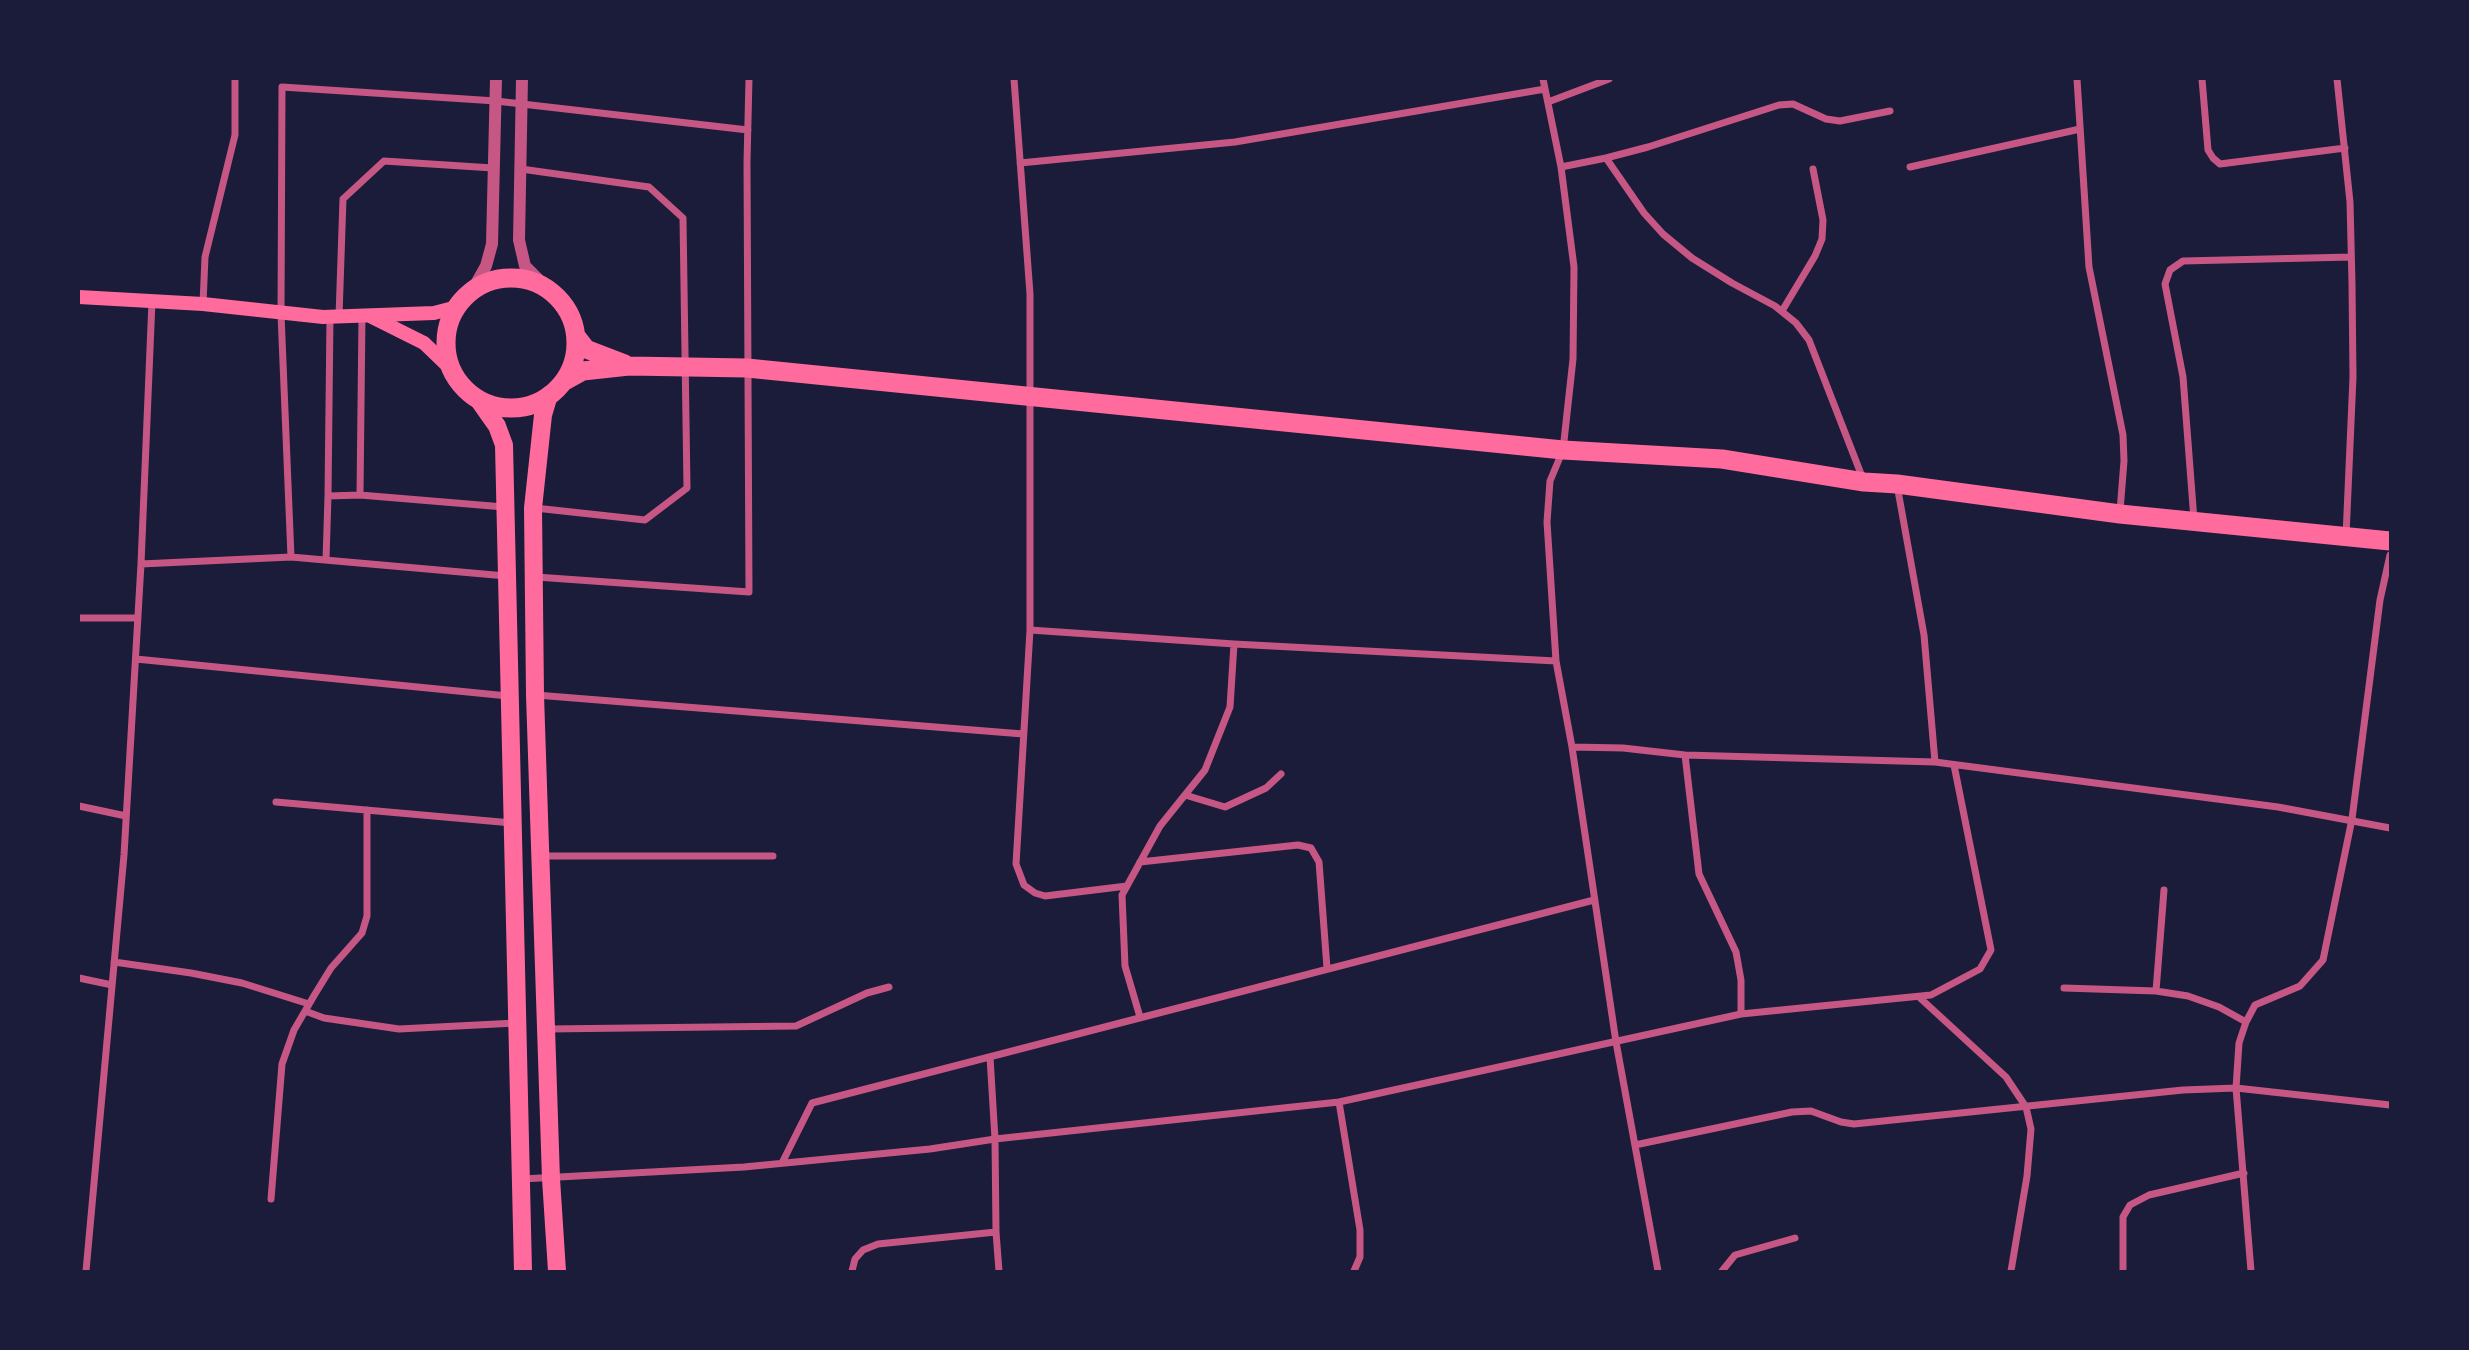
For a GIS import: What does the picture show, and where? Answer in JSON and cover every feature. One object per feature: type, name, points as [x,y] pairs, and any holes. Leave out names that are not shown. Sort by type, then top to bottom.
[{"type":"highway","points":[[556,389],[571,368],[576,352],[576,336],[571,317],[561,301],[547,288],[529,280],[509,278],[489,282],[472,291],[457,307],[448,327],[446,348],[451,369],[462,386],[478,399],[495,407],[514,408],[533,404],[556,389],[583,371],[629,366],[747,368],[1563,450],[1721,459],[1864,482],[1897,484],[2120,514],[2390,541]]},
{"type":"highway","points":[[576,336],[586,349],[629,366]]},
{"type":"main road","points":[[79,297],[203,304],[281,314],[334,317],[434,313],[457,307]]},
{"type":"main road","points":[[365,316],[424,343],[451,369]]},
{"type":"main road","points":[[556,389],[543,415],[533,508],[533,576],[551,1179],[557,1271]]},
{"type":"main road","points":[[478,399],[497,426],[504,445],[523,1271]]},
{"type":"street","points":[[203,304],[205,257],[235,135],[235,79]]},
{"type":"street","points":[[472,291],[486,266],[492,244],[496,79]]},
{"type":"street","points":[[522,79],[519,240],[524,266],[547,288]]},
{"type":"street","points":[[533,576],[749,593],[749,79]]},
{"type":"street","points":[[1014,79],[1030,294],[1031,397],[1030,630],[1016,864],[1024,885],[1045,897],[1127,886]]},
{"type":"street","points":[[1543,79],[1561,167],[1574,267],[1573,359],[1563,450],[1550,481],[1547,522],[1556,661],[1572,747],[1616,1042],[1658,1271]]},
{"type":"street","points":[[1548,102],[1609,79]]},
{"type":"street","points":[[2077,79],[2089,267],[2123,435],[2120,514]]},
{"type":"street","points":[[2202,79],[2208,150],[2220,164],[2345,148]]},
{"type":"street","points":[[2337,79],[2350,202],[2353,377],[2346,537]]},
{"type":"street","points":[[291,557],[281,314],[282,87],[496,101],[748,131]]},
{"type":"street","points":[[1020,163],[1235,142],[1545,89]]},
{"type":"street","points":[[1561,167],[1606,158],[1779,105],[1793,104],[1826,119],[1840,121],[1890,111]]},
{"type":"street","points":[[1910,167],[2080,129]]},
{"type":"street","points":[[1606,158],[1644,213],[1663,234],[1692,258],[1782,311],[1796,323],[1809,340],[1864,482]]},
{"type":"street","points":[[326,560],[334,317],[343,198],[384,160],[493,168]]},
{"type":"street","points":[[521,169],[649,187],[683,218],[687,488],[645,520],[533,508]]},
{"type":"street","points":[[1782,311],[1815,256],[1822,239],[1823,220],[1813,169]]},
{"type":"street","points":[[2194,522],[2183,377],[2165,284],[2170,270],[2183,261],[2351,257]]},
{"type":"street","points":[[83,1269],[126,816],[141,564],[152,300]]},
{"type":"street","points":[[360,495],[365,316]]},
{"type":"street","points":[[1897,484],[1924,635],[1934,762]]},
{"type":"street","points":[[328,496],[360,495],[506,507]]},
{"type":"street","points":[[2251,1271],[2236,1088],[2239,1043],[2255,1005],[2300,986],[2323,960],[2353,819],[2380,600],[2390,555]]},
{"type":"street","points":[[141,564],[291,557],[506,576]]},
{"type":"street","points":[[79,618],[138,618]]},
{"type":"street","points":[[1030,630],[1556,661]]},
{"type":"street","points":[[1140,1017],[1125,966],[1122,895],[1160,826],[1205,770],[1230,707],[1234,644]]},
{"type":"street","points":[[136,659],[509,696]]},
{"type":"street","points":[[536,695],[1023,734]]},
{"type":"street","points":[[1572,747],[1623,748],[1685,755],[1934,762],[2278,807],[2390,828]]},
{"type":"street","points":[[1685,755],[1699,874],[1736,952],[1741,980],[1741,1014]]},
{"type":"street","points":[[520,1179],[782,1163],[930,1149],[995,1139],[1339,1102],[1741,1014],[1931,995],[1980,969],[1991,950],[1954,765]]},
{"type":"street","points":[[1185,795],[1225,807],[1266,788],[1281,774]]},
{"type":"street","points":[[276,802],[512,823]]},
{"type":"street","points":[[79,806],[126,816]]},
{"type":"street","points":[[271,1199],[282,1064],[294,1030],[309,1003],[331,968],[362,933],[367,916],[367,810]]},
{"type":"street","points":[[1140,862],[1298,845],[1311,849],[1319,862],[1327,968]]},
{"type":"street","points":[[542,856],[773,856]]},
{"type":"street","points":[[2156,991],[2164,890]]},
{"type":"street","points":[[782,1163],[812,1103],[1594,900]]},
{"type":"street","points":[[114,962],[242,983],[309,1003]]},
{"type":"street","points":[[79,978],[112,985]]},
{"type":"street","points":[[548,1029],[796,1026],[867,993],[888,987]]},
{"type":"street","points":[[2064,988],[2156,991],[2203,1000],[2246,1022]]},
{"type":"street","points":[[1919,996],[2006,1077],[2026,1107],[2031,1129],[2027,1176],[2011,1271]]},
{"type":"street","points":[[305,1011],[324,1018],[399,1029],[516,1023]]},
{"type":"street","points":[[990,1057],[999,1271]]},
{"type":"street","points":[[1635,1145],[1792,1112],[1811,1111],[1854,1124],[2144,1093],[2236,1088],[2390,1105]]},
{"type":"street","points":[[1339,1102],[1360,1230],[1360,1257],[1354,1271]]},
{"type":"street","points":[[2123,1271],[2123,1217],[2130,1205],[2149,1195],[2244,1173]]},
{"type":"street","points":[[852,1271],[855,1259],[863,1250],[878,1244],[996,1232]]},
{"type":"street","points":[[1722,1271],[1735,1255],[1796,1238]]}]
